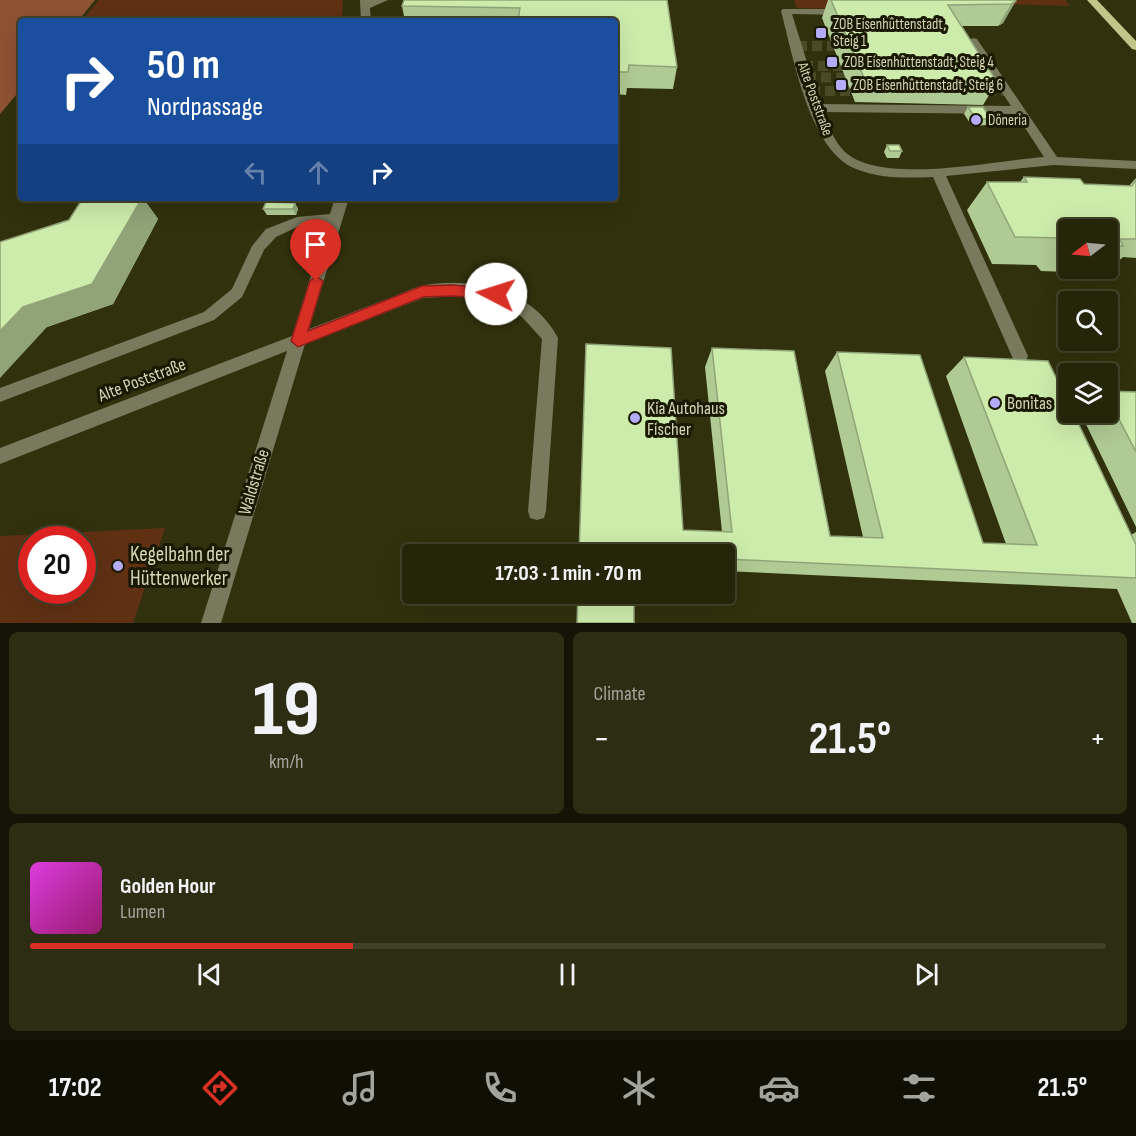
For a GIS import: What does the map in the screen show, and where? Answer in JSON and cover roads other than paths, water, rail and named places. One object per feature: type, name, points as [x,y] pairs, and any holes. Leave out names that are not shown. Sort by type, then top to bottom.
[{"type":"main road","points":[[1092,0],[1136,47]]},
{"type":"street","points":[[365,4],[383,0]]},
{"type":"street","name":"Alte Poststraße","points":[[858,12],[786,11],[817,108],[831,141],[851,163],[866,170],[938,173],[1053,161],[1136,165]]},
{"type":"street","points":[[973,41],[1053,161]]},
{"type":"street","points":[[817,108],[1019,110]]},
{"type":"street","points":[[938,173],[1020,356]]},
{"type":"street","name":"Waldstraße","points":[[211,623],[341,201]]},
{"type":"street","points":[[0,395],[209,316],[231,300],[241,289],[264,239],[279,229],[308,219],[334,219]]},
{"type":"street","name":"Alte Poststraße","points":[[0,456],[422,292],[452,290],[496,294],[543,324],[550,338],[537,511]]},
{"type":"tunnel","points":[[797,46],[852,46]]},
{"type":"tunnel","points":[[803,66],[859,66]]},
{"type":"tunnel","points":[[806,77],[866,78]]},
{"type":"tunnel","points":[[810,91],[869,91]]},
{"type":"tunnel","points":[[971,91],[1007,91]]},
{"type":"place","name":"ZOB Eisenhüttenstadt, Steig 1","points":[[821,33]]},
{"type":"place","name":"ZOB Eisenhüttenstadt, Steig 4","points":[[832,62]]},
{"type":"place","name":"ZOB Eisenhüttenstadt, Steig 6","points":[[841,85]]},
{"type":"place","name":"Döneria","points":[[976,120]]},
{"type":"place","name":"Bonitas","points":[[995,403]]},
{"type":"place","name":"Kia Autohaus Fischer","points":[[635,418]]},
{"type":"place","name":"Kegelbahn der Hüttenwerker","points":[[118,566]]}]
